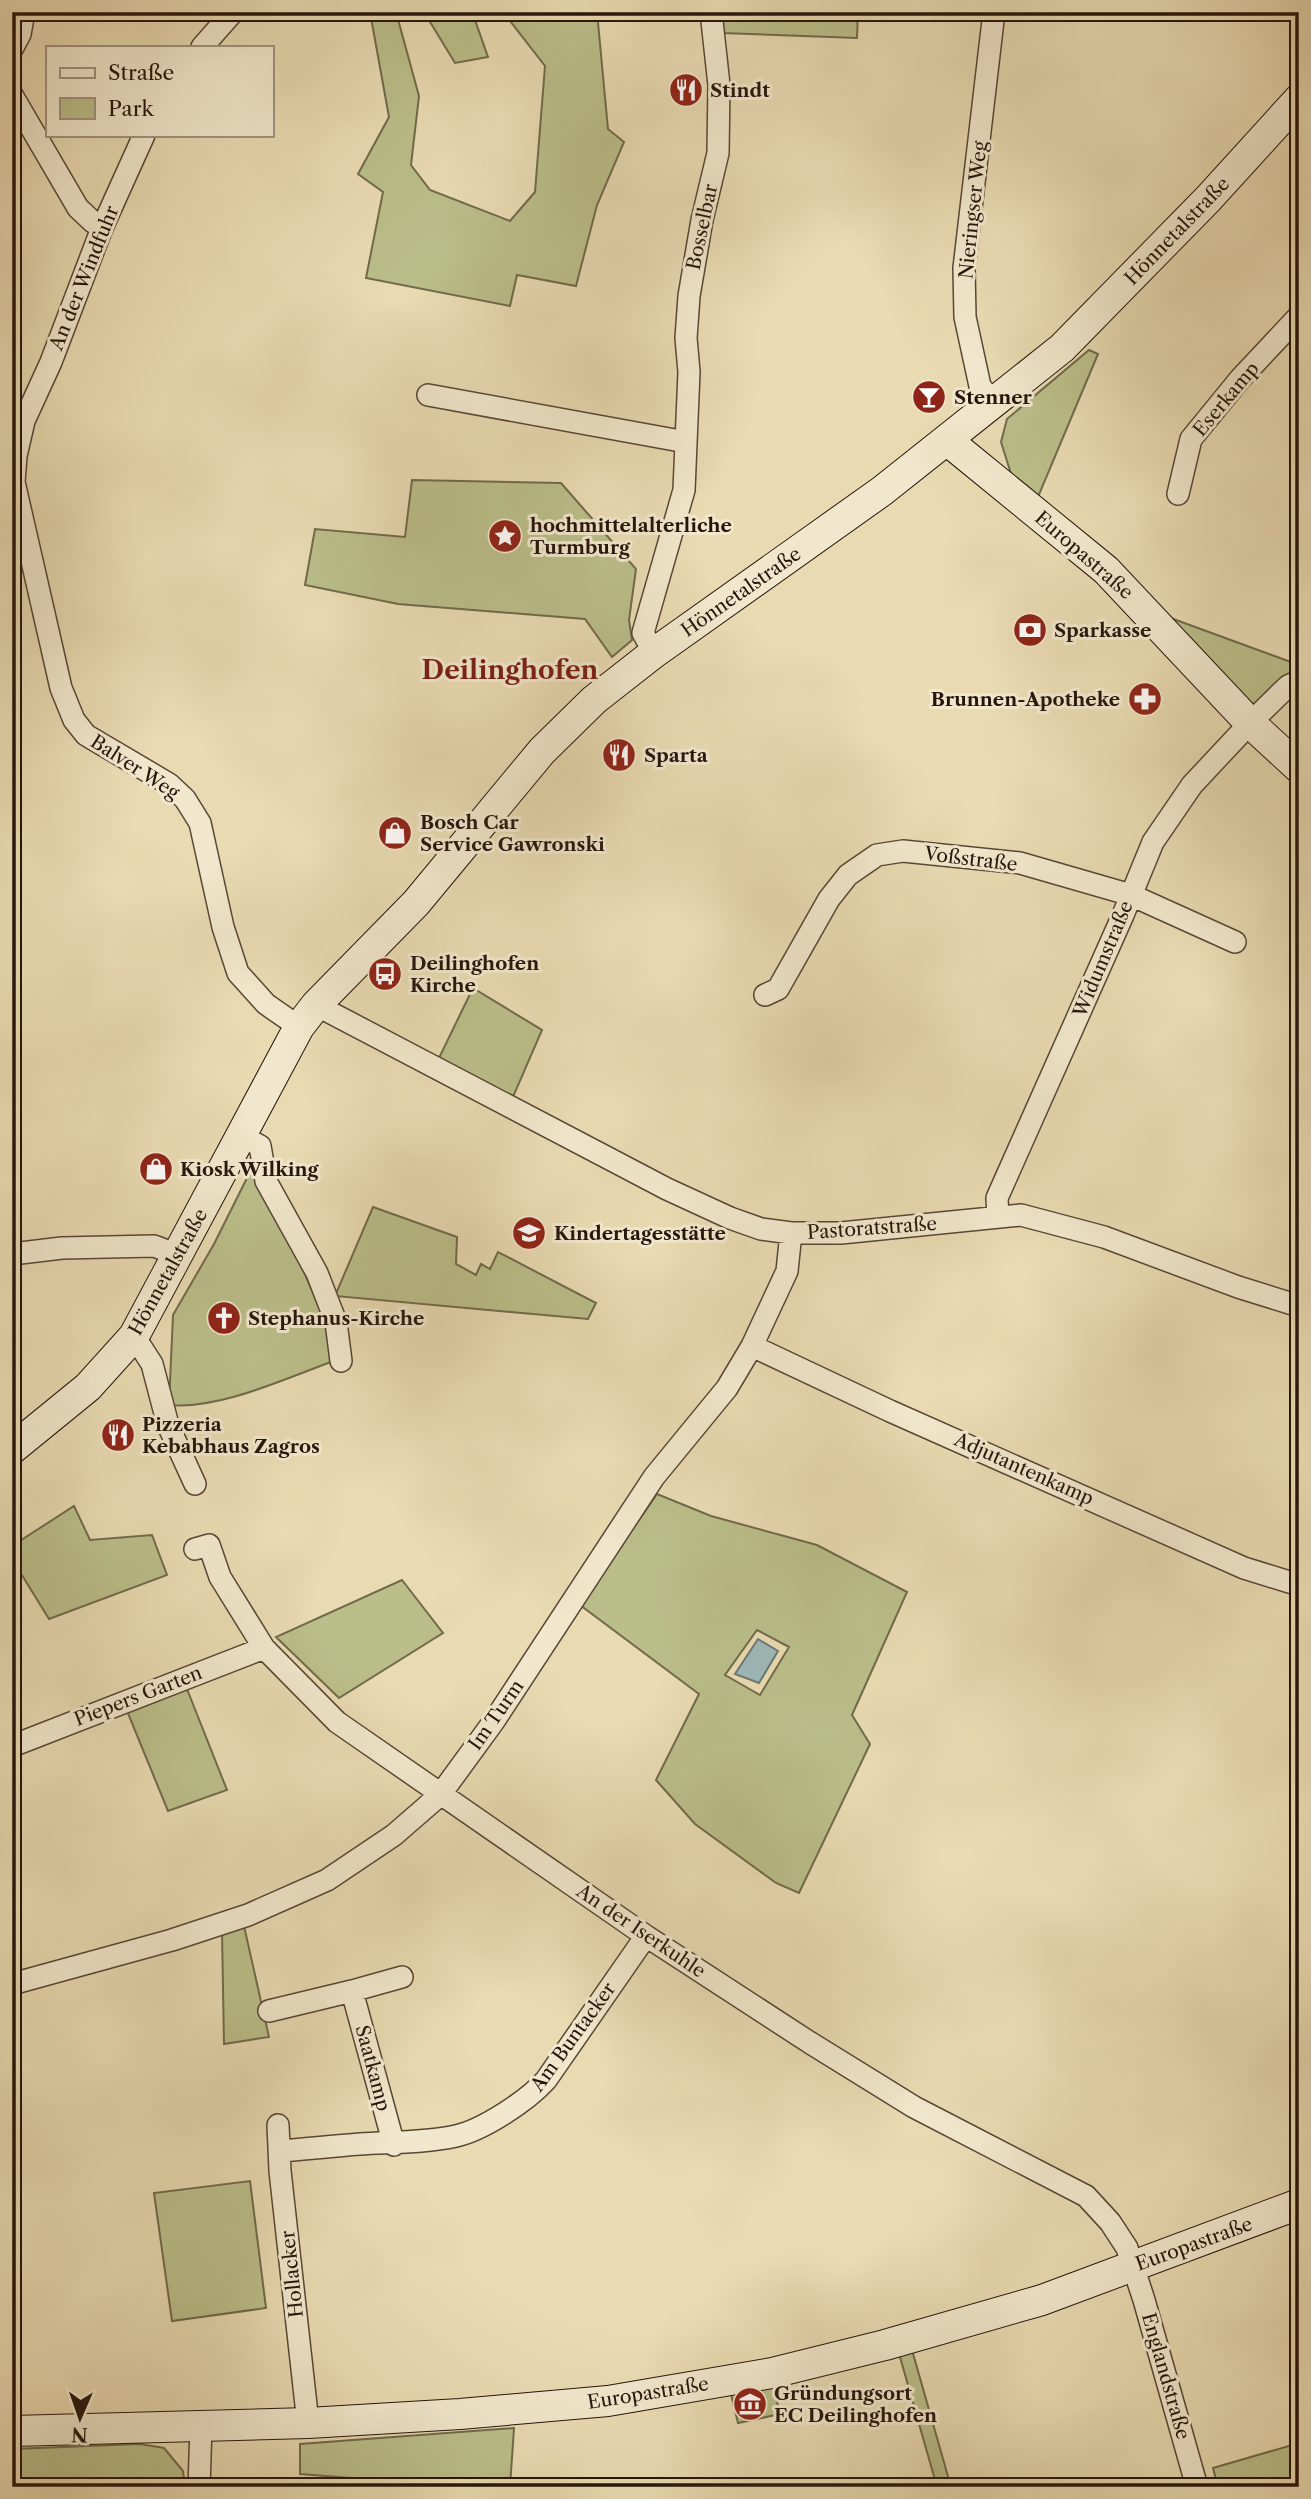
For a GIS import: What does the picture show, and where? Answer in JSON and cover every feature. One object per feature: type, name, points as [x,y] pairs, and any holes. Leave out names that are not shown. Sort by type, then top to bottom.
[{"type":"main road","name":"Hönnetalstraße","points":[[12,1449],[88,1387],[134,1336],[307,1016],[416,903],[542,751],[594,700],[654,653],[765,576],[948,441],[1062,348],[1209,199],[1299,99]]},
{"type":"main road","name":"Europastraße","points":[[948,441],[1106,570],[1250,723],[1299,768]]},
{"type":"main road","name":"Europastraße","points":[[12,2431],[308,2423],[460,2414],[608,2401],[772,2373],[885,2345],[1042,2300],[1299,2204]]},
{"type":"street","points":[[12,49],[20,34],[24,12]]},
{"type":"street","points":[[203,46],[233,12]]},
{"type":"street","name":"Bosselbar","points":[[654,653],[643,633],[684,490],[689,296],[702,220],[718,153],[719,85],[711,12]]},
{"type":"street","name":"Nieringser Weg","points":[[993,403],[980,386],[977,374],[965,317],[964,268],[994,12]]},
{"type":"street","points":[[12,95],[78,208],[102,228]]},
{"type":"street","name":"An der Windfuhr","points":[[24,421],[51,362],[102,228],[144,136]]},
{"type":"street","name":"Eserkamp","points":[[1178,494],[1191,439],[1240,379],[1299,316]]},
{"type":"street","points":[[428,394],[686,442]]},
{"type":"street","points":[[12,401],[24,421]]},
{"type":"street","name":"Balver Weg","points":[[24,421],[13,484],[61,688],[74,720],[86,735],[169,784],[194,809],[200,822],[223,927],[238,974],[266,1004],[307,1016]]},
{"type":"street","name":"Widumstraße","points":[[998,1217],[997,1198],[1153,842],[1192,785],[1288,686],[1299,681]]},
{"type":"street","name":"Voßstraße","points":[[765,995],[778,989],[829,899],[848,875],[877,855],[904,851],[1020,863],[1131,895],[1236,942]]},
{"type":"street","name":"Pastoratstraße","points":[[307,1016],[730,1219],[761,1229],[791,1233],[841,1233],[1021,1215],[1071,1228],[1299,1306]]},
{"type":"street","points":[[242,1136],[260,1146],[266,1181],[317,1273],[336,1322],[341,1361]]},
{"type":"street","name":"Im Turm","points":[[12,1984],[172,1940],[248,1915],[327,1880],[394,1835],[440,1795],[494,1721],[654,1477],[727,1388],[752,1346],[787,1271],[791,1233]]},
{"type":"street","points":[[12,1254],[62,1248],[154,1246],[178,1255]]},
{"type":"street","points":[[134,1336],[152,1364],[168,1425],[195,1484]]},
{"type":"street","name":"Adjutantenkamp","points":[[752,1346],[1244,1568],[1299,1585]]},
{"type":"street","name":"An der Iserkuhle","points":[[195,1549],[209,1545],[220,1577],[264,1648],[337,1722],[646,1936],[914,2107],[1086,2196],[1110,2222],[1127,2248],[1133,2266]]},
{"type":"street","name":"Piepers Garten","points":[[12,1745],[264,1648]]},
{"type":"street","name":"Am Buntacker","points":[[280,2151],[363,2144],[394,2145],[458,2136],[496,2118],[533,2094],[546,2080],[646,1936]]},
{"type":"street","points":[[269,2011],[402,1977]]},
{"type":"street","name":"Saatkamp","points":[[352,1991],[394,2145]]},
{"type":"street","name":"Hollacker","points":[[278,2125],[308,2423]]},
{"type":"street","name":"Englandstraße","points":[[1133,2266],[1197,2487]]},
{"type":"street","points":[[199,2487],[201,2426]]},
{"type":"green space","points":[[370,12],[396,12],[419,96],[411,165],[430,190],[510,221],[535,192],[545,66],[503,12],[597,12],[608,129],[624,142],[597,205],[576,286],[517,275],[510,306],[366,278],[383,192],[358,174],[389,117]]},
{"type":"green space","points":[[424,12],[470,12],[488,57],[455,63]]},
{"type":"green space","points":[[719,12],[858,12],[857,38],[722,33]]},
{"type":"green space","points":[[1089,350],[1098,354],[1038,497],[1012,477],[1001,442],[1007,419]]},
{"type":"green space","points":[[412,480],[561,483],[636,569],[629,620],[632,640],[612,657],[585,619],[398,604],[305,585],[315,529],[405,537]]},
{"type":"green space","points":[[1157,613],[1299,665],[1299,672],[1250,712]]},
{"type":"green space","points":[[473,988],[542,1030],[513,1097],[438,1060]]},
{"type":"green space","points":[[249,1174],[258,1180],[289,1237],[326,1323],[331,1362],[229,1398],[208,1403],[169,1405],[173,1315],[214,1244]]},
{"type":"green space","points":[[373,1207],[457,1237],[456,1264],[476,1275],[481,1264],[490,1269],[498,1252],[596,1303],[588,1319],[335,1296]]},
{"type":"green space","points":[[657,1494],[711,1516],[817,1545],[907,1592],[852,1715],[870,1744],[799,1893],[776,1883],[695,1824],[656,1780],[699,1694],[580,1605]],"holes":[[[757,1630],[789,1647],[760,1695],[725,1675]]]},
{"type":"green space","points":[[74,1506],[90,1540],[152,1535],[167,1575],[49,1619],[12,1559],[12,1546]]},
{"type":"green space","points":[[402,1580],[443,1633],[339,1698],[276,1637]]},
{"type":"green space","points":[[185,1684],[227,1790],[168,1811],[125,1706]]},
{"type":"green space","points":[[244,1926],[269,2037],[224,2044],[222,1933]]},
{"type":"green space","points":[[250,2181],[266,2308],[172,2321],[154,2193]]},
{"type":"green space","points":[[898,2350],[912,2350],[951,2487],[937,2487]]},
{"type":"green space","points":[[771,2377],[780,2414],[738,2423],[729,2386]]},
{"type":"green space","points":[[514,2428],[510,2487],[349,2487],[350,2478],[300,2474],[300,2444]]},
{"type":"green space","points":[[1299,2443],[1299,2487],[1218,2487],[1213,2468]]},
{"type":"green space","points":[[140,2444],[164,2448],[183,2471],[185,2487],[12,2487],[12,2449]]},
{"type":"water","points":[[758,1639],[778,1651],[759,1683],[735,1674]]},
{"type":"place","name":"Stindt","points":[[686,90]]},
{"type":"place","name":"Stenner","points":[[929,397]]},
{"type":"place","name":"hochmittelalterliche Turmburg","points":[[505,536]]},
{"type":"place","name":"Sparkasse","points":[[1030,630]]},
{"type":"place","name":"Brunnen-Apotheke","points":[[1145,699]]},
{"type":"place","name":"Sparta","points":[[619,755]]},
{"type":"place","name":"Bosch Car Service Gawronski","points":[[395,833]]},
{"type":"place","name":"Deilinghofen Kirche","points":[[385,974]]},
{"type":"place","name":"Kiosk Wilking","points":[[156,1169]]},
{"type":"place","name":"Kindertagesstätte","points":[[529,1233]]},
{"type":"place","name":"Stephanus-Kirche","points":[[224,1318]]},
{"type":"place","name":"Pizzeria Kebabhaus Zagros","points":[[118,1435]]},
{"type":"place","name":"Gründungsort EC Deilinghofen","points":[[750,2404]]},
{"type":"district","name":"Deilinghofen","points":[[510,670]]}]
